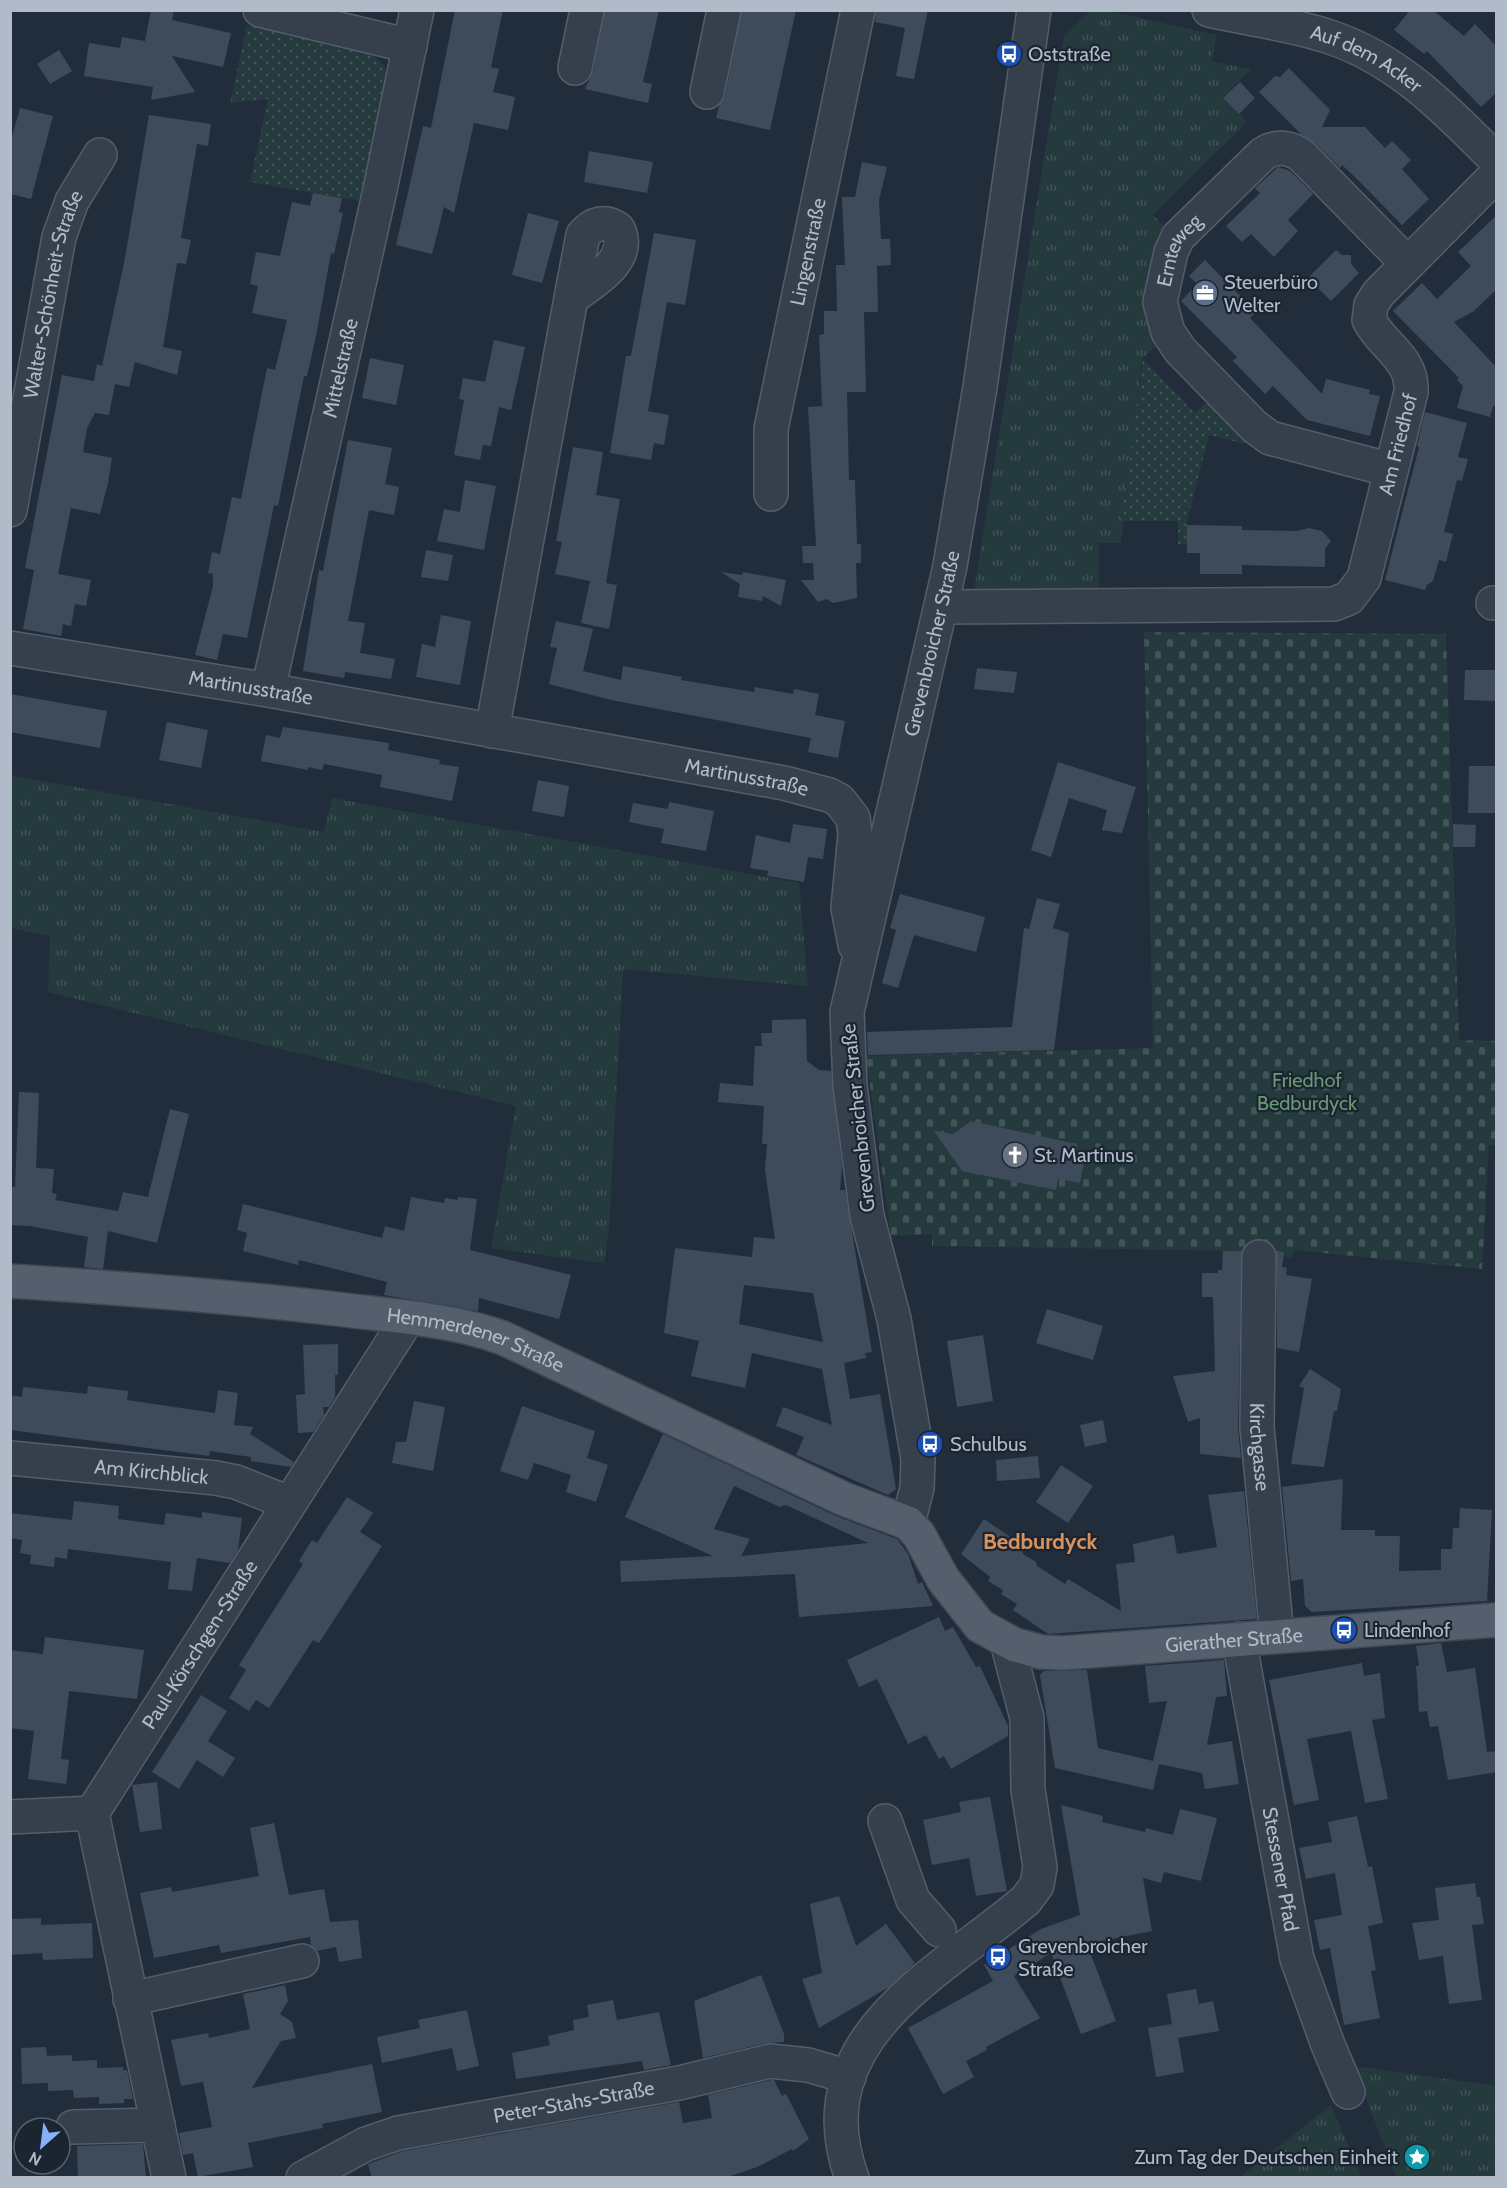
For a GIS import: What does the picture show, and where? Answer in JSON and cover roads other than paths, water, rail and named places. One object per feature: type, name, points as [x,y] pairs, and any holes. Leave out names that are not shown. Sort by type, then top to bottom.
[{"type":"main road","name":"Hemmerdener Straße","points":[[10,1281],[199,1294],[465,1326],[519,1344],[844,1499],[908,1523]]},
{"type":"main road","points":[[908,1523],[919,1535],[943,1579],[970,1616],[986,1631],[1007,1642]]},
{"type":"main road","name":"Gierather Straße","points":[[1007,1642],[1041,1652],[1063,1653],[1497,1620]]},
{"type":"street","points":[[260,10],[410,46],[417,10]]},
{"type":"street","points":[[575,68],[587,10]]},
{"type":"street","points":[[706,92],[724,10]]},
{"type":"street","name":"Lingenstraße","points":[[771,494],[771,429],[858,10]]},
{"type":"street","name":"Grevenbroicher Straße","points":[[908,1523],[917,1488],[918,1459],[894,1319],[867,1216],[848,1066],[847,1012],[858,957],[942,607],[980,387],[1034,10]]},
{"type":"street","name":"Auf dem Acker","points":[[1209,10],[1327,36],[1379,58],[1417,84],[1497,160]]},
{"type":"street","name":"Mittelstraße","points":[[268,690],[410,46]]},
{"type":"street","name":"Ernteweg","points":[[1391,470],[1287,445],[1263,433],[1175,344],[1166,325],[1161,297],[1172,247],[1178,237],[1263,154],[1274,149],[1288,148],[1302,156],[1408,264]]},
{"type":"street","name":"Walter-Schönheit-Straße","points":[[10,510],[59,237],[72,201],[100,155]]},
{"type":"street","name":"Am Friedhof","points":[[942,607],[1161,600],[1335,604],[1344,601],[1356,591],[1364,578],[1411,382],[1404,362],[1371,325],[1368,315],[1374,299],[1497,175]]},
{"type":"street","points":[[492,731],[571,298]]},
{"type":"street","name":"Martinusstraße","points":[[10,648],[268,690],[802,787],[839,800],[848,809],[855,826],[848,908],[858,957]]},
{"type":"street","name":"Kirchgasse","points":[[1259,1257],[1257,1426],[1277,1636]]},
{"type":"street","name":"Paul-Körschgen-Straße","points":[[92,1813],[408,1318]]},
{"type":"street","name":"Am Kirchblick","points":[[10,1458],[203,1475],[236,1482],[289,1503]]},
{"type":"street","name":"Stessener Pfad","points":[[1239,1639],[1297,1959],[1328,2045],[1348,2092]]},
{"type":"street","points":[[852,2177],[842,2127],[849,2077],[862,2046],[879,2021],[1026,1900],[1038,1885],[1040,1867],[1028,1790],[1027,1718],[1007,1642]]},
{"type":"street","points":[[10,1817],[92,1813],[169,2178]]},
{"type":"street","points":[[885,1821],[913,1900],[939,1930]]},
{"type":"street","points":[[130,1998],[302,1961]]},
{"type":"street","name":"Peter-Stahs-Straße","points":[[303,2178],[366,2144],[398,2133],[679,2083],[759,2063],[795,2062],[849,2077]]},
{"type":"street","points":[[73,2127],[158,2125]]},
{"type":"place","name":"Oststraße","points":[[1009,54]]},
{"type":"place","name":"Steuerbüro Welter","points":[[1205,293]]},
{"type":"place","name":"St. Martinus","points":[[1015,1155]]},
{"type":"place","name":"Schulbus","points":[[930,1444]]},
{"type":"place","name":"Lindenhof","points":[[1344,1630]]},
{"type":"place","name":"Grevenbroicher Straße","points":[[998,1957]]},
{"type":"place","name":"Zum Tag der Deutschen Einheit","points":[[1417,2157]]},
{"type":"district","name":"Bedburdyck","points":[[1040,1541]]},
{"type":"park label","name":"Friedhof Bedburdyck","points":[[1307,1092]]}]
